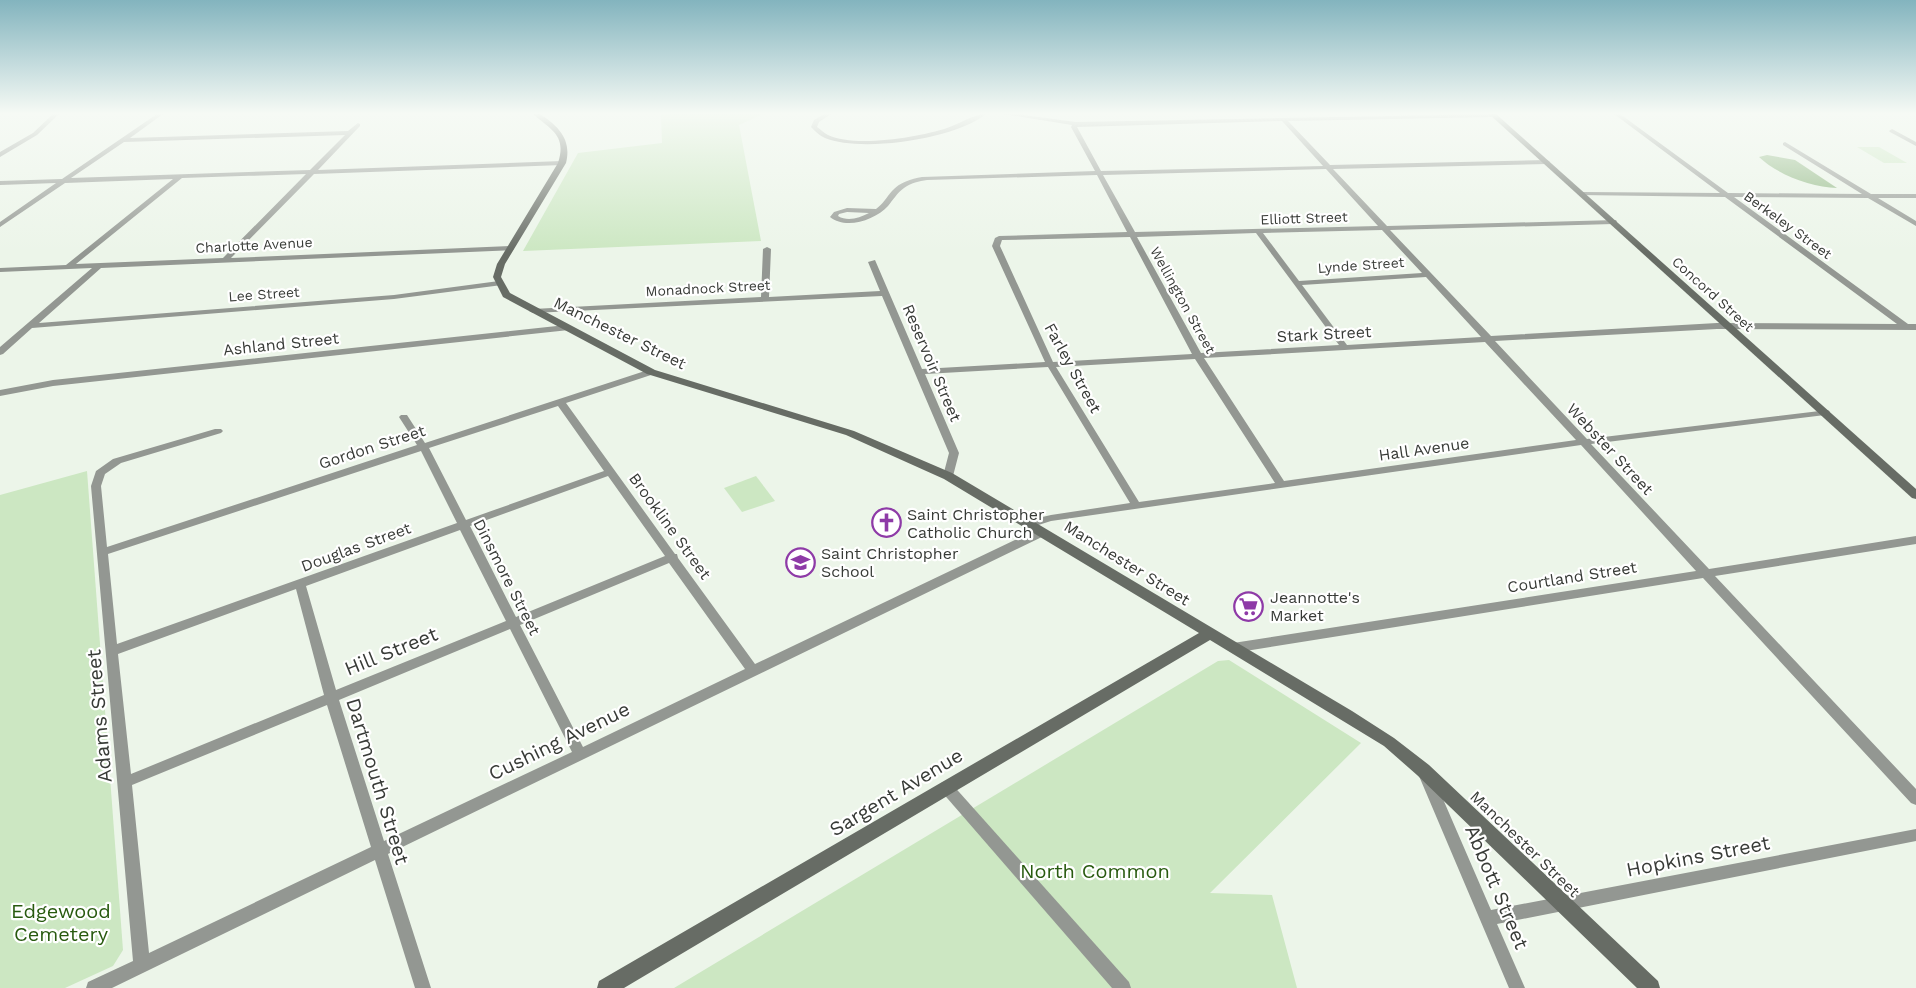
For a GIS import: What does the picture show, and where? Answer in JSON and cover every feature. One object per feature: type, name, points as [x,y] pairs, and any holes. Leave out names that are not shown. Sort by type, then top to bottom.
[{"type":"street","points":[[0,225],[92,160]]},
{"type":"street","points":[[225,260],[323,160]]},
{"type":"street","points":[[499,283],[498,272],[510,248],[563,160]]},
{"type":"street","name":"Wellington Street","points":[[1093,160],[1198,356],[1281,484]]},
{"type":"street","name":"Webster Street","points":[[1321,160],[1916,799]]},
{"type":"street","name":"Berkeley Street","points":[[1678,160],[1916,334]]},
{"type":"street","points":[[1812,160],[1916,224]]},
{"type":"street","points":[[876,211],[847,210],[836,213],[834,217],[850,222],[876,211],[888,202],[897,189],[925,178],[1099,171],[1547,162]]},
{"type":"street","name":"Concord Street","points":[[1547,162],[1916,495]]},
{"type":"street","points":[[0,183],[562,163]]},
{"type":"street","points":[[68,267],[181,176]]},
{"type":"street","points":[[1582,194],[1916,195]]},
{"type":"street","name":"Elliott Street","points":[[996,240],[1014,236],[1613,222]]},
{"type":"street","points":[[1258,231],[1345,348]]},
{"type":"street","name":"Farley Street","points":[[996,240],[999,254],[1050,364],[1136,505]]},
{"type":"street","name":"Charlotte Avenue","points":[[0,270],[510,248]]},
{"type":"street","points":[[765,299],[767,249]]},
{"type":"street","name":"Reservoir Street","points":[[872,262],[954,453],[948,476]]},
{"type":"street","points":[[0,352],[99,266]]},
{"type":"street","name":"Lynde Street","points":[[1297,283],[1428,275]]},
{"type":"street","name":"Manchester Street","points":[[499,283],[506,295],[533,311],[651,372],[840,430],[948,476],[1209,634],[1347,714],[1389,742],[1423,770],[1651,988]]},
{"type":"street","name":"Lee Street","points":[[31,326],[358,300],[499,283]]},
{"type":"street","name":"Monadnock Street","points":[[533,311],[886,293]]},
{"type":"street","name":"Stark Street","points":[[920,372],[1729,326],[1916,327]]},
{"type":"street","name":"Ashland Street","points":[[0,393],[65,382],[566,328]]},
{"type":"street","name":"Gordon Street","points":[[103,552],[651,372]]},
{"type":"street","name":"Brookline Street","points":[[560,402],[753,671]]},
{"type":"street","name":"Hall Avenue","points":[[1035,528],[1051,518],[1136,505],[1583,442],[1824,412]]},
{"type":"street","name":"Dinsmore Street","points":[[404,417],[463,525],[579,753]]},
{"type":"street","name":"Adams Street","points":[[142,965],[96,486],[100,473],[130,456],[218,431]]},
{"type":"street","name":"Douglas Street","points":[[112,651],[610,472]]},
{"type":"street","name":"Cushing Avenue","points":[[94,988],[753,671],[1035,528]]},
{"type":"street","name":"Courtland Street","points":[[1233,648],[1916,540]]},
{"type":"street","name":"Hill Street","points":[[125,782],[673,557]]},
{"type":"street","name":"Dartmouth Street","points":[[300,584],[331,696],[423,988]]},
{"type":"street","name":"Sargent Avenue","points":[[606,988],[1209,634]]},
{"type":"street","name":"Abbott Street","points":[[1423,770],[1517,988]]},
{"type":"street","points":[[946,787],[1123,988]]},
{"type":"street","name":"Hopkins Street","points":[[1488,918],[1916,834]]},
{"type":"green space","points":[[574,160],[746,160],[761,241],[523,251]]},
{"type":"green space","points":[[1879,160],[1902,160],[1907,163],[1884,163]]},
{"type":"green space","name":"Edgewood Cemetery","points":[[87,471],[123,950],[113,966],[65,988],[0,988],[0,495]]},
{"type":"green space","points":[[756,476],[775,501],[742,512],[724,488]]},
{"type":"green space","name":"North Common","points":[[1229,660],[1361,743],[1210,893],[1272,895],[1297,988],[674,988],[1218,661]]},
{"type":"shaded area","points":[[1763,160],[1795,160],[1837,188],[1806,182],[1785,174]]},
{"type":"place","name":"Saint Christopher Catholic Church","points":[[886,523]]},
{"type":"place","name":"Saint Christopher School","points":[[800,562]]},
{"type":"place","name":"Jeannotte's Market","points":[[1249,606]]}]
